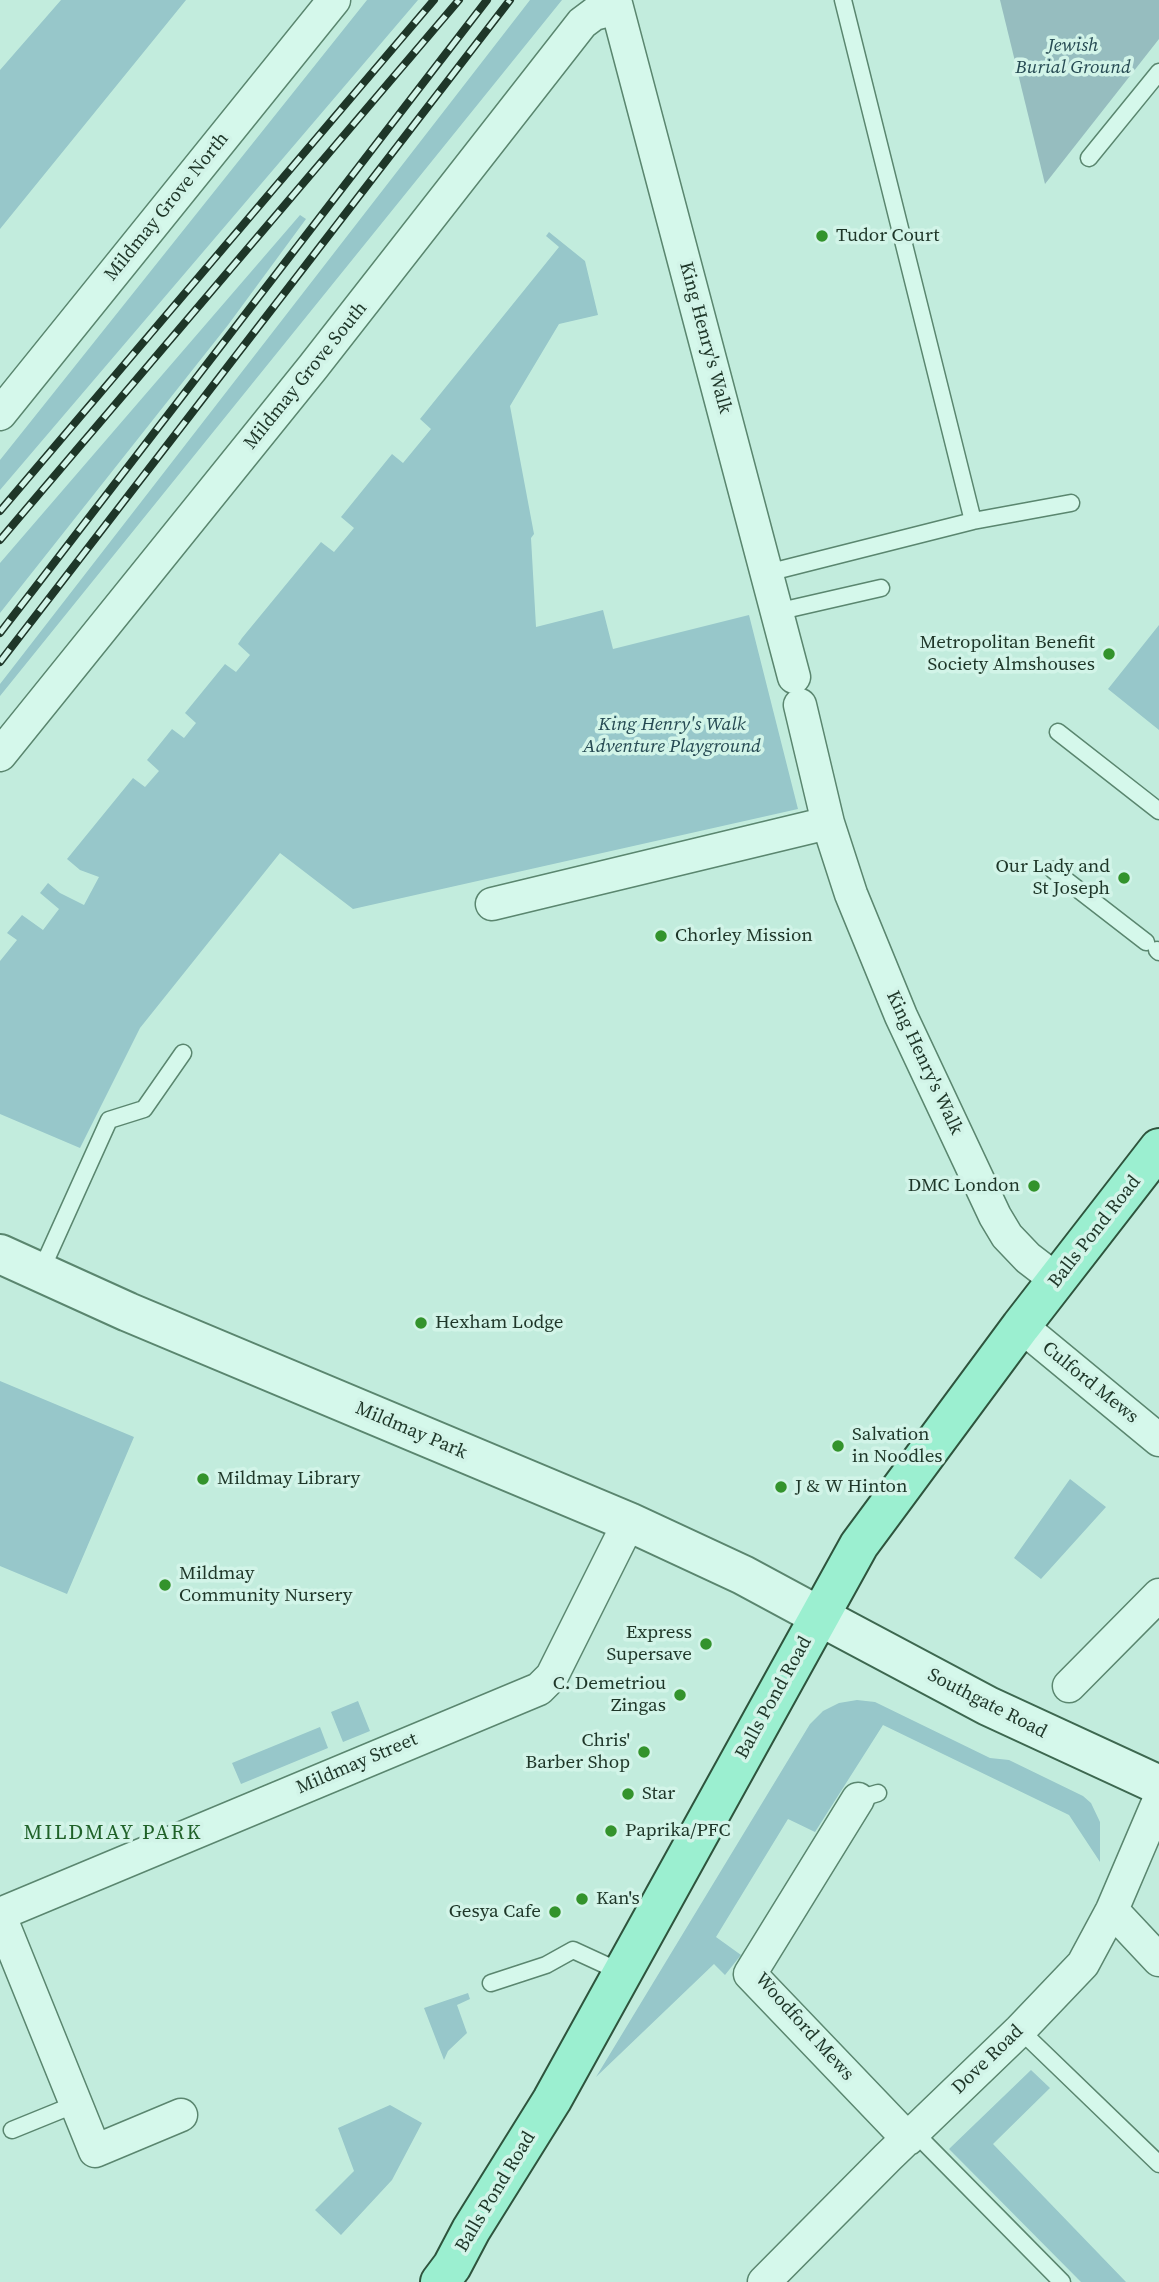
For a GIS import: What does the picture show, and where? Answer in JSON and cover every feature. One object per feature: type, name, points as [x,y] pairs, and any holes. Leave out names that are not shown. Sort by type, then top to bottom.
[{"type":"main road","name":"Balls Pond Road","points":[[440,2282],[552,2100],[859,1545],[1021,1326],[1159,1148]]},
{"type":"street","name":"Mildmay Grove North","points":[[0,414],[334,0]]},
{"type":"street","name":"King Henry's Walk","points":[[616,4],[767,573],[828,823],[851,894],[878,964],[995,1216],[1007,1236],[1021,1251],[1058,1281]]},
{"type":"street","name":"Mildmay Grove South","points":[[0,755],[313,367],[582,23],[616,4]]},
{"type":"street","points":[[492,904],[828,823]]},
{"type":"street","name":"Mildmay Park","points":[[0,1254],[629,1522],[743,1575],[819,1616]]},
{"type":"street","name":"Culford Mews","points":[[1021,1326],[1159,1440]]},
{"type":"street","name":"Mildmay Street","points":[[181,2115],[95,2151],[0,1915],[538,1689],[552,1676],[629,1522]]},
{"type":"street","points":[[1069,1686],[1159,1595]]},
{"type":"street","name":"Southgate Road","points":[[819,1616],[995,1709],[1159,1786]]},
{"type":"street","name":"Woodford Mews","points":[[868,1796],[750,1974],[911,2135]]},
{"type":"street","name":"Dove Road","points":[[764,2282],[1020,2030],[1083,1964],[1112,1910],[1159,1801]]},
{"type":"street","points":[[1112,1910],[1159,1960]]},
{"type":"lane","points":[[843,0],[973,521]]},
{"type":"lane","points":[[1089,158],[1159,72]]},
{"type":"lane","points":[[767,573],[973,521],[1071,503]]},
{"type":"lane","points":[[776,612],[880,588]]},
{"type":"lane","points":[[1058,732],[1159,811]]},
{"type":"lane","points":[[1053,870],[1154,948]]},
{"type":"lane","points":[[40,1273],[109,1120],[145,1109],[183,1053]]},
{"type":"lane","points":[[491,1983],[546,1965],[573,1950],[622,1973]]},
{"type":"lane","points":[[1020,2030],[1159,2164]]},
{"type":"lane","points":[[12,2130],[76,2104]]},
{"type":"lane","points":[[911,2135],[1062,2282]]},
{"type":"green space","points":[[61,0],[186,0],[0,229],[0,70]]},
{"type":"green space","points":[[367,0],[418,0],[0,490],[0,460]]},
{"type":"green space","points":[[530,0],[562,0],[0,696],[0,684]]},
{"type":"green space","name":"Jewish Burial Ground","points":[[1000,0],[1159,0],[1159,39],[1045,184]]},
{"type":"green space","points":[[300,215],[306,219],[228,325],[0,613],[0,563]]},
{"type":"green space","name":"King Henry's Walk Adventure Playground","points":[[549,232],[585,261],[598,315],[559,324],[510,406],[534,534],[531,538],[536,627],[603,610],[613,649],[749,615],[798,809],[353,909],[280,853],[140,1028],[80,1148],[0,1114],[0,961],[17,940],[7,933],[22,915],[43,930],[59,909],[40,893],[48,883],[60,893],[84,905],[99,877],[80,870],[67,859],[133,778],[145,787],[159,771],[147,760],[172,729],[184,738],[196,723],[185,713],[225,664],[236,672],[250,655],[238,644],[321,542],[334,552],[354,528],[341,517],[392,454],[403,463],[431,429],[420,419],[559,247],[546,236]]},
{"type":"green space","points":[[1159,625],[1159,730],[1108,689]]},
{"type":"green space","points":[[0,1381],[134,1437],[67,1594],[0,1566]]},
{"type":"green space","points":[[1070,1479],[1106,1507],[1041,1579],[1014,1558]]},
{"type":"green space","points":[[857,1700],[875,1702],[990,1758],[1009,1760],[1083,1796],[1091,1803],[1100,1822],[1100,1862],[1069,1815],[883,1725],[815,1832],[788,1819],[716,1937],[741,1955],[725,1975],[714,1964],[596,2077],[810,1724],[823,1711],[839,1703]]},
{"type":"green space","points":[[358,1701],[370,1731],[343,1742],[331,1712]]},
{"type":"green space","points":[[320,1727],[328,1748],[241,1784],[232,1763]]},
{"type":"green space","points":[[468,1993],[470,1999],[457,2005],[467,2033],[448,2051],[444,2060],[424,2008]]},
{"type":"green space","points":[[1031,2070],[1050,2088],[993,2144],[1126,2282],[1081,2282],[949,2149]]},
{"type":"green space","points":[[390,2105],[422,2123],[392,2180],[341,2235],[315,2210],[354,2171],[338,2128]]},
{"type":"railway","points":[[0,511],[434,0]]},
{"type":"railway","points":[[0,540],[459,0]]},
{"type":"railway","points":[[0,633],[487,0]]},
{"type":"railway","points":[[0,662],[510,0]]},
{"type":"place","name":"Tudor Court","points":[[822,236]]},
{"type":"place","name":"Metropolitan Benefit Society Almshouses","points":[[1109,654]]},
{"type":"place","name":"Our Lady and St Joseph","points":[[1124,878]]},
{"type":"place","name":"Chorley Mission","points":[[661,936]]},
{"type":"place","name":"DMC London","points":[[1034,1186]]},
{"type":"place","name":"Hexham Lodge","points":[[421,1323]]},
{"type":"place","name":"Salvation in Noodles","points":[[838,1446]]},
{"type":"place","name":"Mildmay Library","points":[[203,1479]]},
{"type":"place","name":"J & W Hinton","points":[[781,1487]]},
{"type":"place","name":"Mildmay Community Nursery","points":[[165,1585]]},
{"type":"place","name":"Express Supersave","points":[[706,1644]]},
{"type":"place","name":"C. Demetriou Zingas","points":[[680,1695]]},
{"type":"place","name":"Chris' Barber Shop","points":[[644,1752]]},
{"type":"place","name":"Star","points":[[628,1794]]},
{"type":"place","name":"Paprika/PFC","points":[[611,1831]]},
{"type":"place","name":"Kan's","points":[[582,1899]]},
{"type":"place","name":"Gesya Cafe","points":[[555,1912]]},
{"type":"district","name":"MILDMAY PARK","points":[[113,1834]]}]
